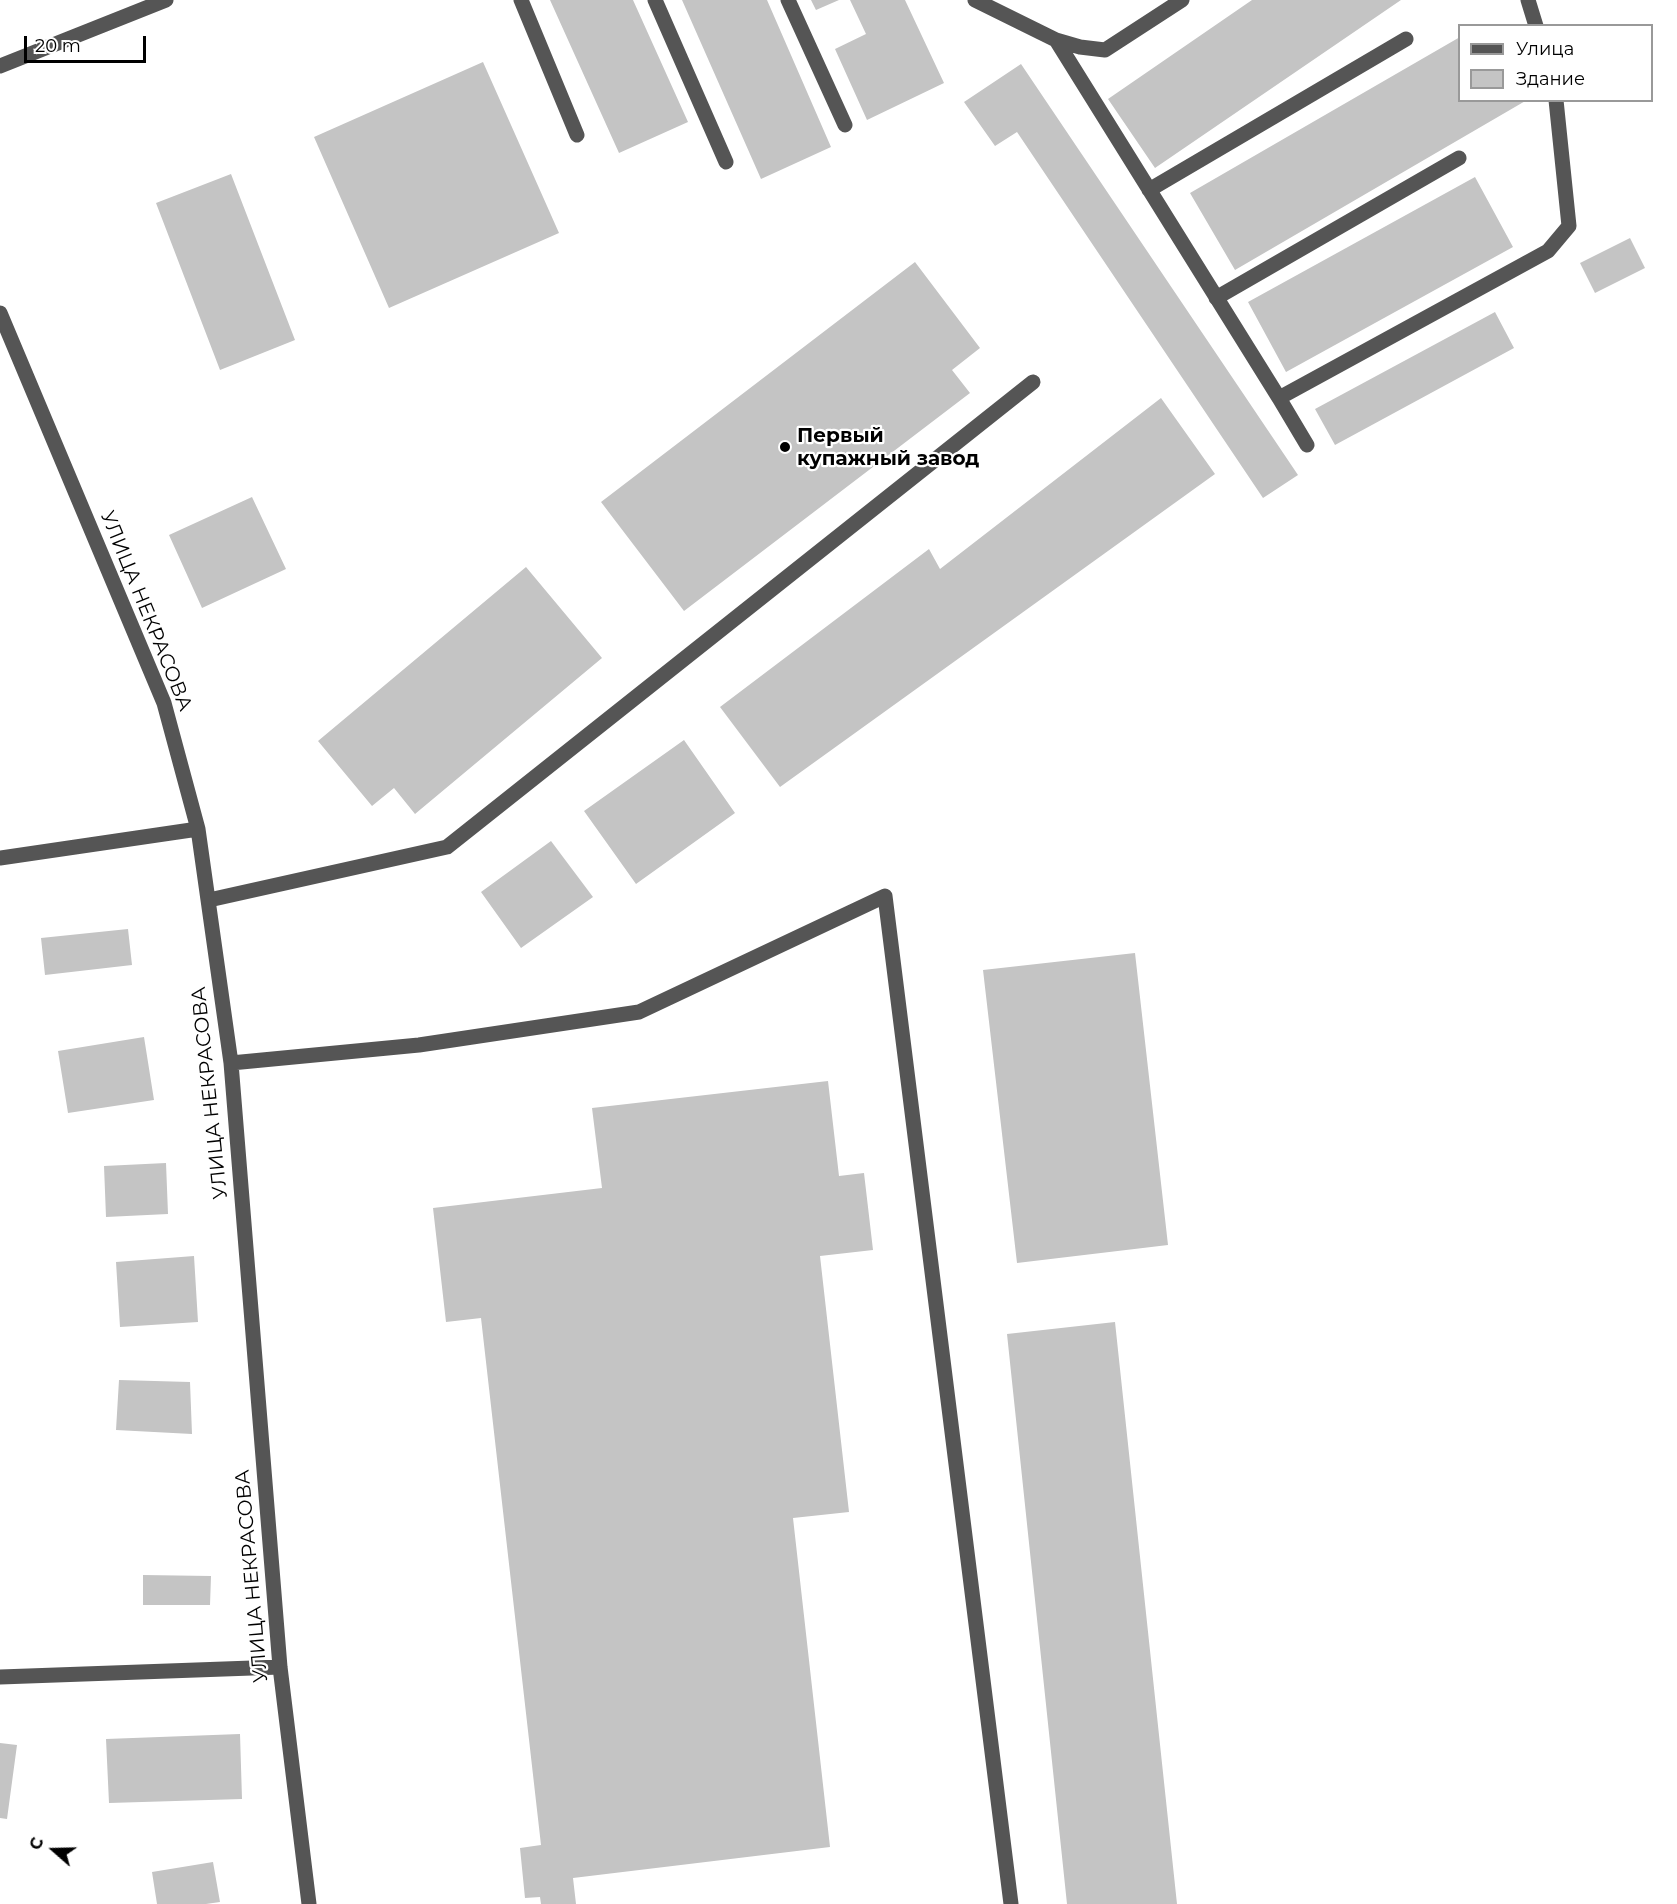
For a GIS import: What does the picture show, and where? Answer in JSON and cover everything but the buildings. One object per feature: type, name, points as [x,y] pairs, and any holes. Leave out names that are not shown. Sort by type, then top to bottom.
[{"type":"street","points":[[0,66],[166,0]]},
{"type":"street","points":[[521,0],[577,135]]},
{"type":"street","points":[[655,0],[726,162]]},
{"type":"street","points":[[788,0],[845,125]]},
{"type":"street","points":[[975,0],[1056,40],[1080,47],[1105,50],[1182,0]]},
{"type":"street","points":[[1528,0],[1535,24]]},
{"type":"street","points":[[1149,190],[1406,39]]},
{"type":"street","points":[[1056,40],[1306,444]]},
{"type":"street","points":[[1279,399],[1548,251],[1569,226],[1556,102]]},
{"type":"street","points":[[1216,298],[1459,158]]},
{"type":"street","name":"УЛИЦА НЕКРАСОВА","points":[[0,313],[164,703],[198,829],[231,1063],[280,1667],[309,1904]]},
{"type":"street","points":[[208,900],[447,847],[1033,382]]},
{"type":"street","points":[[0,858],[198,829]]},
{"type":"street","points":[[231,1063],[419,1045],[639,1012],[885,896],[1011,1904]]},
{"type":"street","points":[[0,1677],[280,1667]]},
{"type":"place","name":"Первый купажный завод","points":[[785,447]]}]
